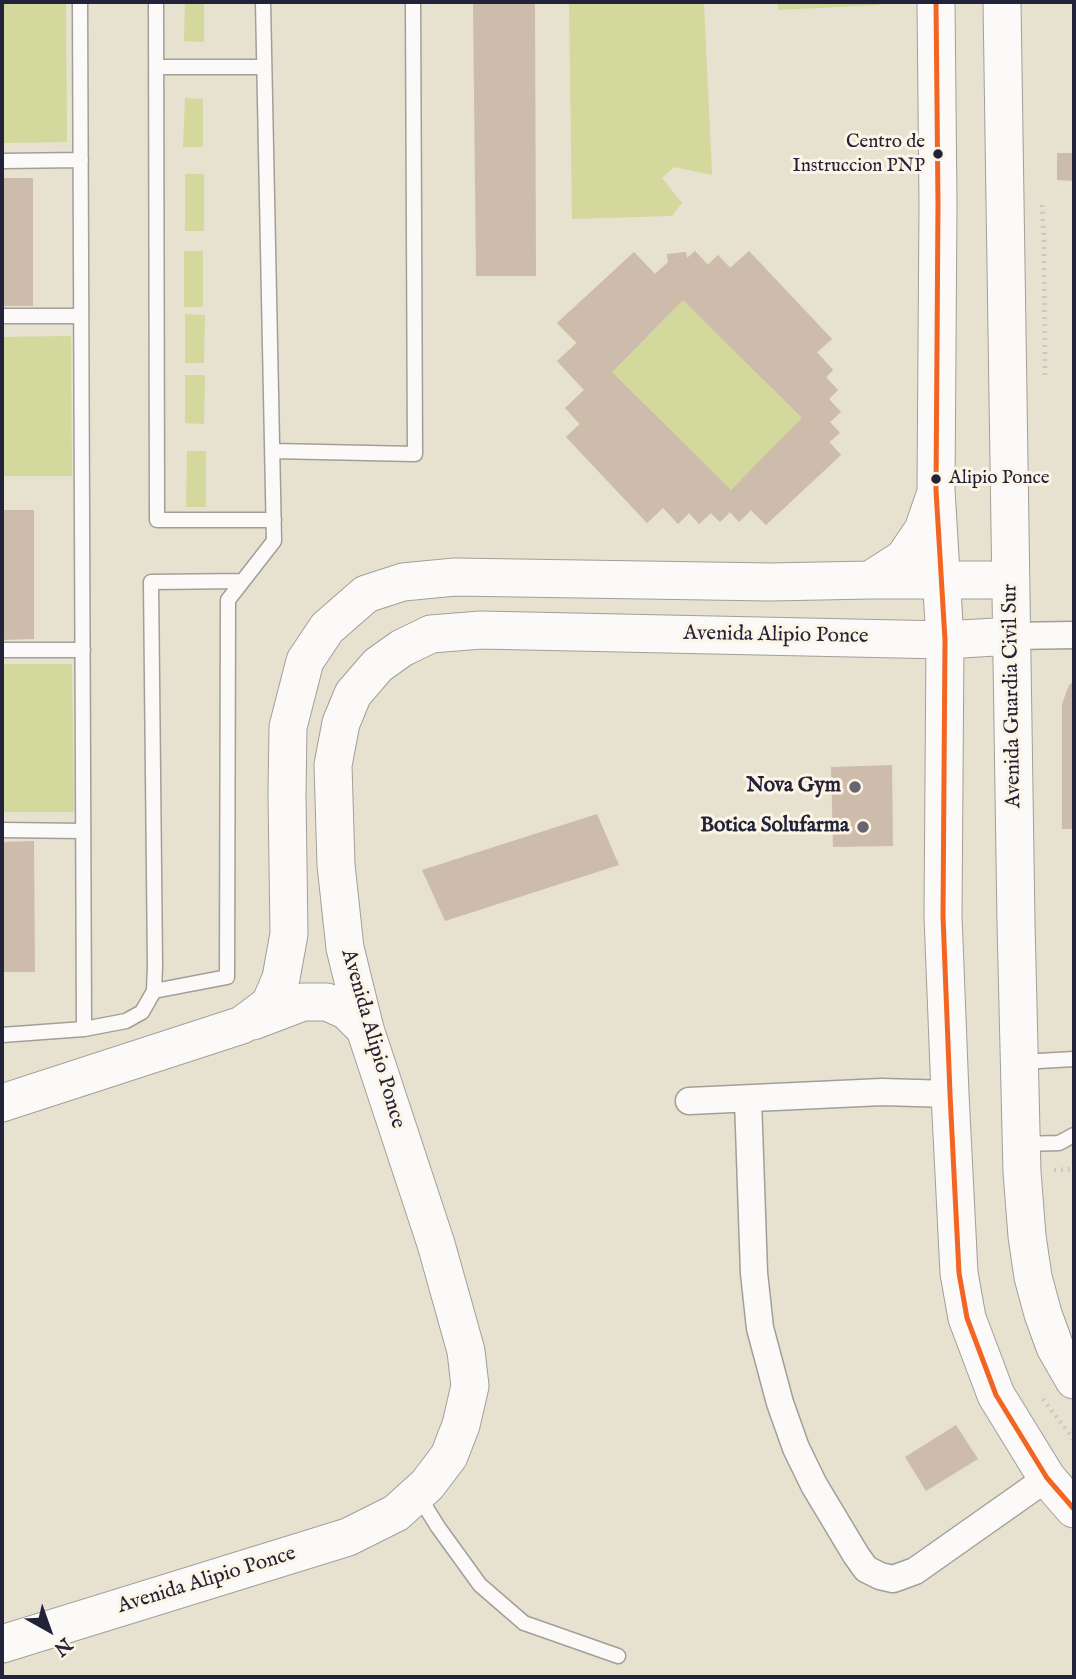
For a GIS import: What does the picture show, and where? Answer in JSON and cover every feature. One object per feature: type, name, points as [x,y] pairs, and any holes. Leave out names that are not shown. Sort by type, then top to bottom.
[{"type":"main road","points":[[936,2],[936,490],[945,640],[943,916],[959,1273],[967,1318],[996,1395],[1047,1478],[1074,1509]]},
{"type":"main road","name":"Avenida Guardia Civil Sur","points":[[1002,2],[1022,1144],[1027,1236],[1033,1278],[1055,1347],[1074,1380]]},
{"type":"main road","points":[[870,580],[904,558],[923,530],[936,490]]},
{"type":"main road","points":[[242,1025],[270,1004],[281,978],[289,934],[288,727],[305,661],[327,628],[366,594],[403,582],[455,577],[770,582],[1011,580]]},
{"type":"main road","name":"Avenida Alipio Ponce","points":[[2,1644],[348,1537],[396,1513],[418,1494],[449,1456],[461,1425],[470,1386],[467,1351],[436,1244],[365,1029],[345,948],[336,865],[333,765],[341,723],[353,694],[378,665],[402,648],[431,634],[481,630],[945,640],[1012,636]]},
{"type":"main road","points":[[2,1102],[242,1025],[303,1002],[327,1002],[347,1011],[365,1029]]},
{"type":"street","name":"Avenida Alipio Ponce","points":[[1012,636],[1074,635]]},
{"type":"street","points":[[689,1101],[882,1092],[950,1094]]},
{"type":"street","points":[[748,1099],[754,1273],[760,1328],[780,1403],[796,1448],[814,1485],[866,1569],[893,1579],[915,1572],[1047,1478]]},
{"type":"lane","points":[[80,2],[83,1029]]},
{"type":"lane","points":[[156,2],[157,520],[274,520]]},
{"type":"lane","points":[[154,992],[227,977],[228,600],[274,541],[263,2]]},
{"type":"lane","points":[[272,451],[415,454],[413,2]]},
{"type":"lane","points":[[156,67],[264,67]]},
{"type":"lane","points":[[2,161],[81,160]]},
{"type":"lane","points":[[2,317],[81,316]]},
{"type":"lane","points":[[2,1035],[83,1029],[126,1021],[142,1012],[154,992],[151,582],[242,582]]},
{"type":"lane","points":[[2,650],[83,650]]},
{"type":"lane","points":[[2,830],[83,831]]},
{"type":"lane","points":[[1020,1062],[1074,1059]]},
{"type":"lane","points":[[1022,1144],[1059,1143],[1074,1135]]},
{"type":"lane","points":[[418,1494],[480,1585],[524,1623],[618,1656]]},
{"type":"green space","points":[[2,2],[66,2],[67,142],[2,143]]},
{"type":"green space","points":[[185,2],[204,2],[204,42],[184,41]]},
{"type":"green space","points":[[569,2],[704,2],[712,175],[674,167],[662,178],[682,203],[672,216],[572,219]]},
{"type":"green space","points":[[778,2],[879,2],[879,5],[778,10]]},
{"type":"green space","points":[[185,98],[203,99],[203,147],[183,147]]},
{"type":"green space","points":[[185,174],[204,174],[204,231],[185,231]]},
{"type":"green space","points":[[184,251],[203,251],[203,307],[184,307]]},
{"type":"green space","points":[[695,251],[708,264],[718,255],[731,268],[749,251],[832,339],[817,353],[833,370],[826,378],[838,390],[829,399],[841,412],[830,422],[840,433],[830,442],[841,455],[766,525],[751,510],[739,522],[730,512],[720,522],[711,513],[699,524],[689,513],[678,524],[663,508],[647,523],[566,437],[579,424],[565,408],[584,390],[557,361],[576,343],[557,323],[634,252],[655,274],[668,262],[667,254],[686,252],[687,258]]},
{"type":"green space","points":[[185,314],[205,315],[204,363],[185,363]]},
{"type":"green space","points":[[71,336],[72,476],[2,476],[2,337]]},
{"type":"green space","points":[[185,375],[205,375],[204,424],[185,423]]},
{"type":"green space","points":[[187,451],[206,451],[206,507],[186,507]]},
{"type":"green space","points":[[2,664],[72,664],[74,812],[2,812]]},
{"type":"building","points":[[473,2],[535,2],[536,276],[476,276]]},
{"type":"building","points":[[1057,153],[1074,153],[1074,181],[1057,180]]},
{"type":"building","points":[[2,178],[33,178],[33,306],[2,306]]},
{"type":"building","points":[[695,251],[708,265],[718,255],[730,268],[749,251],[832,339],[817,352],[833,370],[826,377],[838,390],[829,399],[841,412],[830,422],[840,433],[829,442],[841,455],[766,525],[751,510],[739,522],[730,512],[720,522],[711,513],[699,524],[689,513],[678,524],[663,508],[647,523],[566,437],[580,424],[565,408],[584,390],[557,361],[577,343],[557,323],[634,252],[655,274],[668,262],[667,254],[686,252],[687,258]],"holes":[[[683,300],[802,418],[731,490],[612,372]]]},
{"type":"building","points":[[2,510],[34,510],[34,639],[2,640]]},
{"type":"building","points":[[1074,681],[1074,829],[1062,829],[1062,704],[1069,685]]},
{"type":"building","points":[[892,765],[893,846],[833,847],[831,767]]},
{"type":"building","points":[[597,814],[619,865],[445,921],[422,870]]},
{"type":"building","points":[[34,841],[35,972],[2,972],[2,842]]},
{"type":"building","points":[[956,1425],[978,1459],[926,1491],[905,1457]]},
{"type":"transit line","points":[[936,2],[936,490],[945,640],[943,916],[959,1273],[967,1318],[996,1395],[1047,1478],[1074,1509]]},
{"type":"place","name":"Centro de Instruccion PNP","points":[[938,154]]},
{"type":"place","name":"Alipio Ponce","points":[[936,479]]},
{"type":"place","name":"Nova Gym","points":[[855,787]]},
{"type":"place","name":"Botica Solufarma","points":[[863,827]]}]
